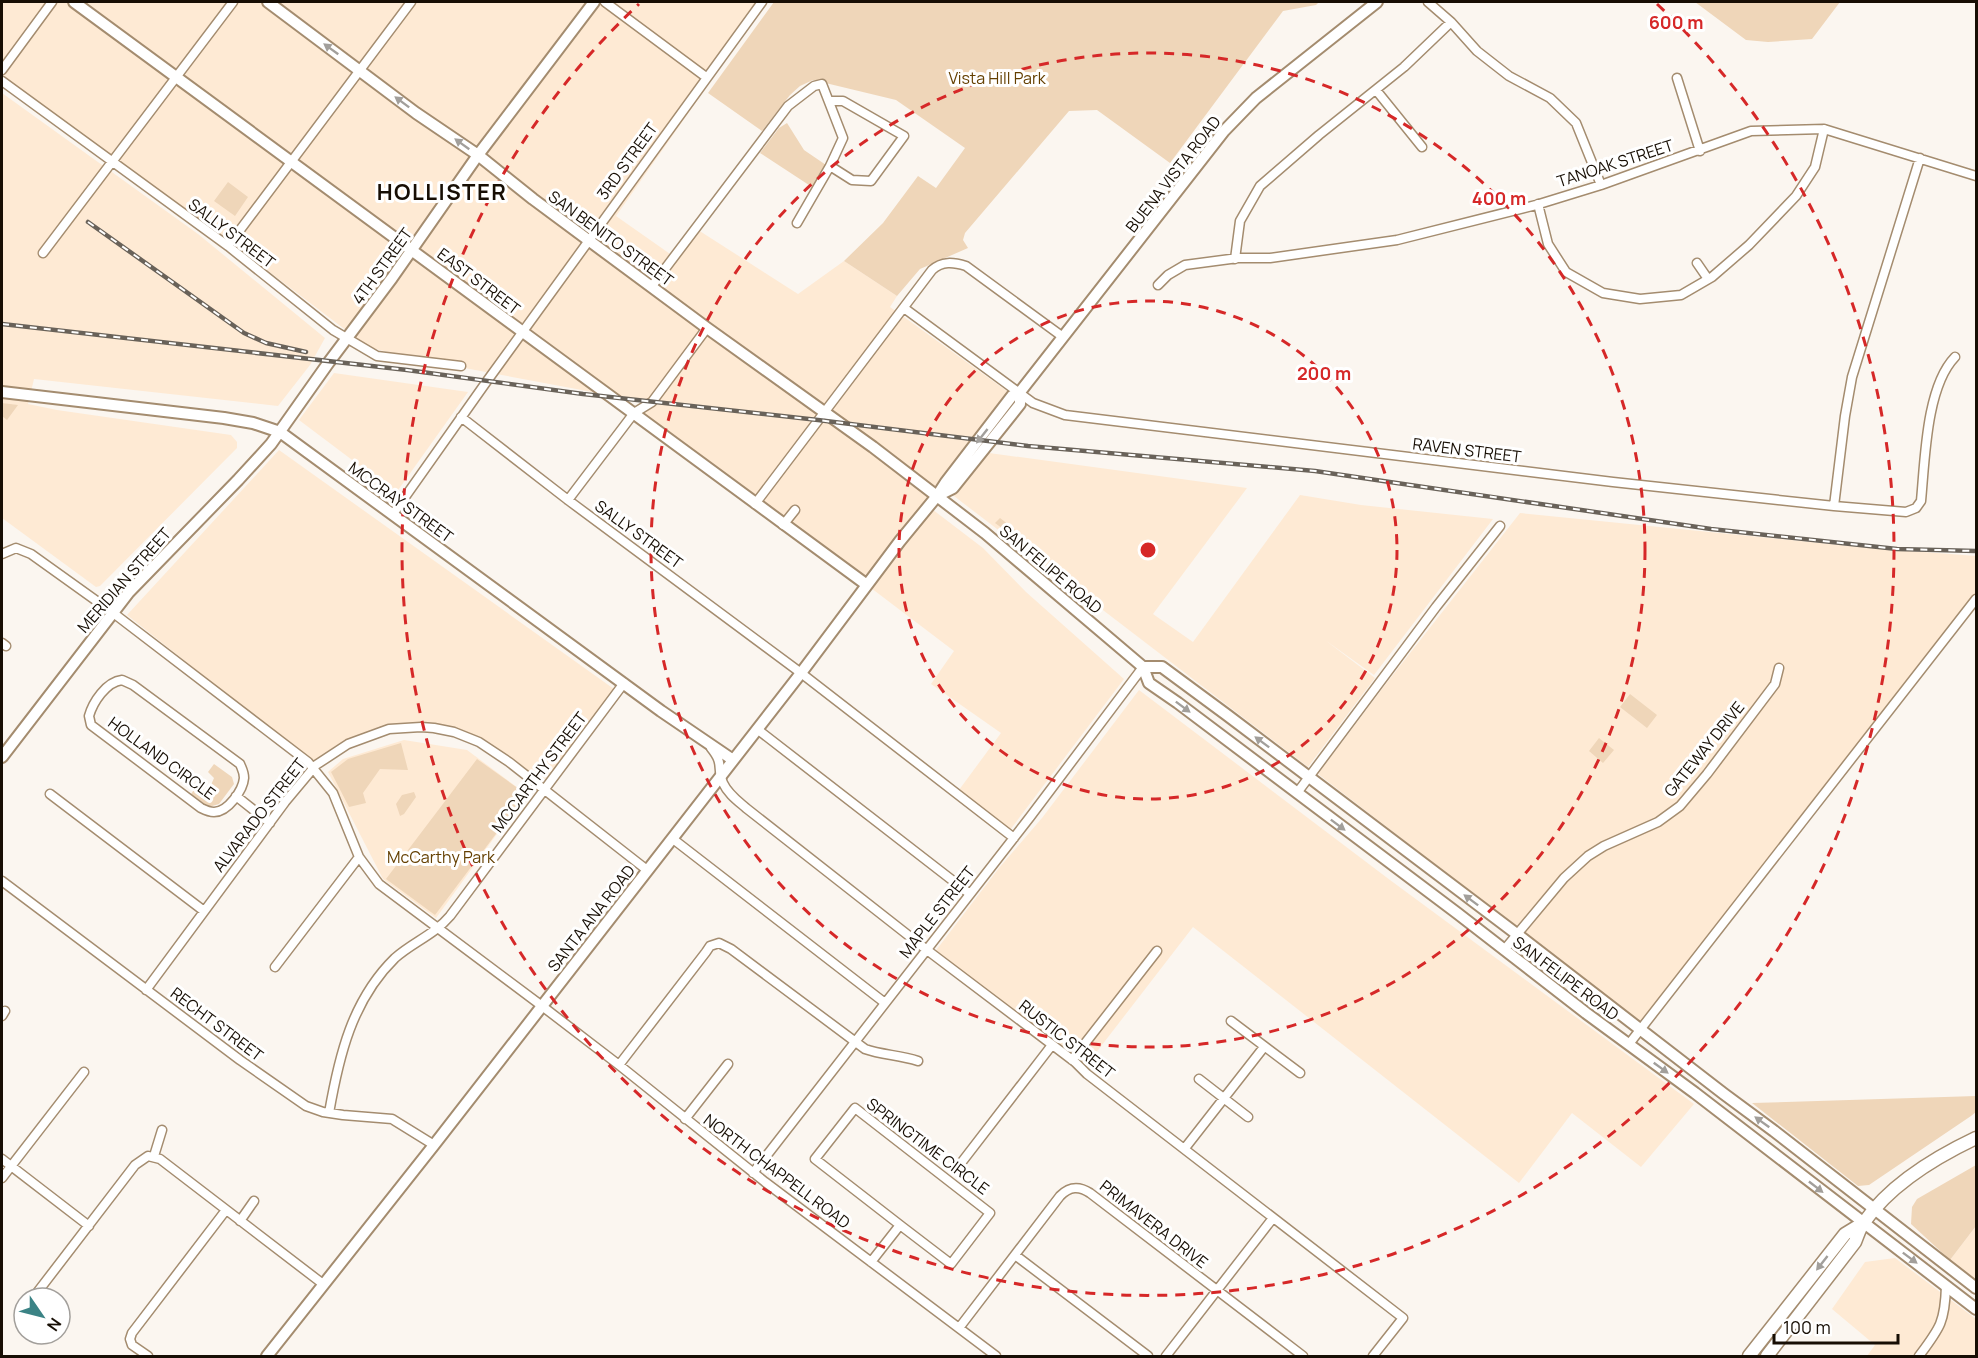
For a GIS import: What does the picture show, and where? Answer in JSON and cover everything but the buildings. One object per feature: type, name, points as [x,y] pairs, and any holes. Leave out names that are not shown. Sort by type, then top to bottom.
[{"type":"main road","points":[[1749,1356],[1845,1234],[1863,1223],[1875,1209],[1919,1172],[1951,1151],[1977,1138]]},
{"type":"main road","points":[[1767,1356],[1856,1242],[1863,1223]]},
{"type":"street","points":[[2,70],[52,2]]},
{"type":"street","name":"EAST STREET","points":[[74,2],[867,585]]},
{"type":"street","points":[[43,253],[233,2]]},
{"type":"street","name":"SAN BENITO STREET","points":[[268,2],[937,496]]},
{"type":"street","points":[[228,246],[411,2]]},
{"type":"street","name":"4TH STREET","points":[[280,432],[478,156],[594,2]]},
{"type":"street","points":[[604,2],[706,77]]},
{"type":"street","name":"3RD STREET","points":[[393,514],[762,2]]},
{"type":"street","name":"BUENA VISTA ROAD","points":[[937,496],[1012,396],[1020,392],[1224,131],[1256,98],[1377,2]]},
{"type":"street","points":[[1428,2],[1451,22],[1478,51],[1509,76],[1550,98],[1576,123],[1601,185]]},
{"type":"street","points":[[1235,259],[1240,221],[1260,186],[1404,68],[1451,22]]},
{"type":"street","points":[[1677,78],[1700,151]]},
{"type":"street","name":"SALLY STREET","points":[[2,81],[228,246],[347,339],[377,356],[461,366]]},
{"type":"street","points":[[652,286],[788,106],[814,86],[822,84],[843,138],[830,166],[797,223]]},
{"type":"street","points":[[1376,90],[1422,147]]},
{"type":"street","points":[[830,101],[843,101],[904,136],[871,181],[852,180],[830,166]]},
{"type":"street","points":[[1539,204],[1548,244],[1566,272],[1603,293],[1640,299],[1680,295],[1708,279],[1749,245],[1796,196],[1815,167],[1824,129]]},
{"type":"street","name":"TANOAK STREET","points":[[1158,285],[1167,275],[1185,265],[1235,259],[1270,258],[1397,240],[1539,204],[1700,151],[1751,131],[1824,129],[1977,176]]},
{"type":"street","points":[[1834,506],[1852,377],[1920,158]]},
{"type":"street","points":[[755,504],[937,266],[952,263],[966,266],[1063,337]]},
{"type":"street","points":[[1697,263],[1708,279]]},
{"type":"street","name":"RAVEN STREET","points":[[904,308],[1033,403],[1065,415],[1492,468],[1906,512],[1916,508],[1921,501],[1936,390],[1946,366],[1955,357]]},
{"type":"street","points":[[568,500],[634,413],[652,402],[707,328]]},
{"type":"street","name":"MCCRAY STREET","points":[[2,392],[224,418],[253,423],[280,432],[733,760]]},
{"type":"street","name":"SALLY STREET","points":[[461,417],[568,500],[801,673],[1014,838]]},
{"type":"street","name":"MERIDIAN STREET","points":[[2,757],[112,612],[159,560],[251,467],[280,432]]},
{"type":"street","name":"SANTA ANA ROAD","points":[[267,1356],[543,1006],[937,496]]},
{"type":"street","name":"SAN FELIPE ROAD","points":[[937,496],[985,533],[1143,667],[1149,683],[1704,1100],[1977,1309]]},
{"type":"street","points":[[783,525],[795,510]]},
{"type":"street","points":[[1297,793],[1436,607],[1500,526]]},
{"type":"street","name":"NORTH CHAPPELL ROAD","points":[[2,554],[16,548],[31,554],[112,612],[308,762],[333,793],[359,857],[379,885],[543,1006],[753,1173],[996,1356]]},
{"type":"street","points":[[1629,1044],[1977,599]]},
{"type":"street","name":"SAN FELIPE ROAD","points":[[1143,667],[1162,667],[1518,935],[1977,1288]]},
{"type":"street","name":"MAPLE STREET","points":[[753,1173],[1014,838],[1143,667]]},
{"type":"street","name":"GATEWAY DRIVE","points":[[1504,950],[1564,878],[1588,856],[1658,822],[1680,806],[1775,684],[1779,668]]},
{"type":"street","name":"HOLLAND CIRCLE","points":[[122,680],[133,685],[240,764],[244,779],[236,796],[220,811],[213,812],[201,808],[92,725],[89,716],[94,705],[106,689],[116,681],[122,680]]},
{"type":"street","name":"MCCARTHY STREET","points":[[329,1113],[344,1044],[353,1018],[378,978],[398,956],[438,930],[450,916],[624,683]]},
{"type":"street","name":"ALVARADO STREET","points":[[146,990],[313,768],[359,739],[389,729],[421,727],[454,732],[478,742],[509,762],[647,870]]},
{"type":"street","points":[[757,729],[970,894]]},
{"type":"street","name":"RUSTIC STREET","points":[[707,743],[719,757],[721,777],[729,792],[746,808],[1404,1318],[1374,1356]]},
{"type":"street","points":[[50,794],[204,910]]},
{"type":"street","name":"HOLLAND CIRCLE","points":[[236,796],[270,823]]},
{"type":"street","points":[[673,839],[885,1004]]},
{"type":"street","points":[[275,967],[359,857]]},
{"type":"street","name":"RECHT STREET","points":[[2,881],[292,1098],[314,1110],[392,1119],[434,1145]]},
{"type":"street","points":[[619,1065],[705,952],[719,943],[855,1042],[874,1052],[903,1056],[918,1061]]},
{"type":"street","points":[[1072,1060],[1157,951]]},
{"type":"street","points":[[1231,1022],[1300,1073]]},
{"type":"street","points":[[958,1167],[1052,1045]]},
{"type":"street","points":[[1185,1148],[1264,1047]]},
{"type":"street","points":[[685,1119],[728,1064]]},
{"type":"street","points":[[2,1178],[84,1072]]},
{"type":"street","points":[[1199,1079],[1248,1117]]},
{"type":"street","name":"SPRINGTIME CIRCLE","points":[[855,1108],[990,1213],[951,1264],[900,1225],[815,1159],[855,1108]]},
{"type":"street","points":[[154,1156],[162,1130]]},
{"type":"street","points":[[42,1286],[145,1156],[154,1156],[323,1284]]},
{"type":"street","points":[[2,1159],[89,1226]]},
{"type":"street","name":"PRIMAVERA DRIVE","points":[[958,1328],[1065,1191],[1080,1187],[1303,1356]]},
{"type":"street","points":[[240,1221],[254,1201]]},
{"type":"street","points":[[148,1356],[132,1345],[130,1339],[132,1333],[226,1210]]},
{"type":"street","points":[[1166,1356],[1273,1218]]},
{"type":"street","points":[[871,1262],[900,1225]]},
{"type":"street","points":[[1015,1254],[1148,1356]]},
{"type":"street","points":[[1920,1356],[1940,1327],[1946,1286]]},
{"type":"shaded area","points":[[2,2],[763,2],[703,85],[706,88],[616,216],[673,256],[695,228],[798,294],[844,261],[897,296],[890,307],[1011,394],[924,503],[983,548],[1026,592],[1124,679],[1007,834],[956,794],[1001,733],[931,684],[954,651],[643,415],[651,403],[411,358],[368,347],[200,219],[39,103],[2,80]]},
{"type":"shaded area","points":[[2,93],[198,234],[325,338],[310,365],[278,406],[34,379],[28,404],[231,435],[237,442],[237,448],[100,586],[96,587],[2,518]]},
{"type":"shaded area","points":[[334,373],[468,392],[396,493],[299,420]]},
{"type":"shaded area","points":[[279,450],[614,689],[550,778],[541,779],[454,732],[388,727],[316,765],[127,615]]},
{"type":"shaded area","points":[[982,452],[1247,488],[1153,614],[1193,642],[1300,495],[1361,505],[1493,519],[1374,675],[1325,640],[1375,678],[1308,767],[950,493]]},
{"type":"shaded area","points":[[1520,513],[1871,548],[1976,556],[1976,595],[1907,689],[1642,1024],[1318,774]]},
{"type":"shaded area","points":[[1139,690],[1390,880],[1694,1104],[1641,1167],[1572,1113],[1519,1183],[1193,927],[1085,1067],[934,953],[999,868],[1042,818]]},
{"type":"shaded area","points":[[404,740],[467,750],[526,794],[436,918],[383,879],[328,772],[343,759]]},
{"type":"shaded area","points":[[1976,1226],[1976,1280],[1950,1260]]},
{"type":"shaded area","points":[[1895,1258],[1976,1319],[1976,1356],[1867,1356],[1875,1345],[1832,1309],[1865,1262]]},
{"type":"green space","name":"Vista Hill Park","points":[[774,2],[1319,2],[1316,5],[1283,11],[1170,163],[1097,110],[1069,111],[965,233],[963,240],[968,248],[920,269],[897,296],[844,261],[883,223],[918,176],[936,188],[965,148],[896,100],[813,80],[800,86],[790,95],[762,131],[708,93]]},
{"type":"green space","points":[[1695,2],[1840,2],[1812,39],[1768,42],[1746,40]]},
{"type":"green space","points":[[787,123],[804,150],[826,165],[812,187],[760,153],[779,128]]},
{"type":"green space","points":[[228,182],[248,197],[235,216],[214,201]]},
{"type":"green space","points":[[2,403],[18,405],[7,420],[2,416]]},
{"type":"green space","points":[[1000,518],[1018,532],[1014,537],[995,523]]},
{"type":"green space","points":[[1630,694],[1657,715],[1647,728],[1620,707]]},
{"type":"green space","points":[[1599,738],[1614,750],[1603,763],[1589,751]]},
{"type":"green space","points":[[401,743],[408,770],[380,769],[363,793],[366,803],[349,807],[331,772],[348,759]]},
{"type":"green space","name":"McCarthy Park","points":[[477,759],[526,794],[435,915],[386,879]]},
{"type":"green space","points":[[214,764],[232,777],[234,784],[219,804],[209,807],[191,794],[196,787],[205,790],[211,785],[214,778],[208,772]]},
{"type":"green space","points":[[414,792],[416,797],[400,816],[396,804],[402,795]]},
{"type":"green space","points":[[1976,1096],[1976,1112],[1971,1116],[1869,1185],[1858,1186],[1752,1103]]},
{"type":"green space","points":[[1976,1165],[1976,1226],[1950,1260],[1911,1224],[1912,1207],[1917,1199]]},
{"type":"railway","points":[[88,222],[244,333],[266,343],[306,352]]},
{"type":"railway","points":[[2,324],[407,370],[583,394],[1028,446],[1315,471],[1711,529],[1897,549],[1976,551]]},
{"type":"district","name":"HOLLISTER","points":[[442,192]]}]
